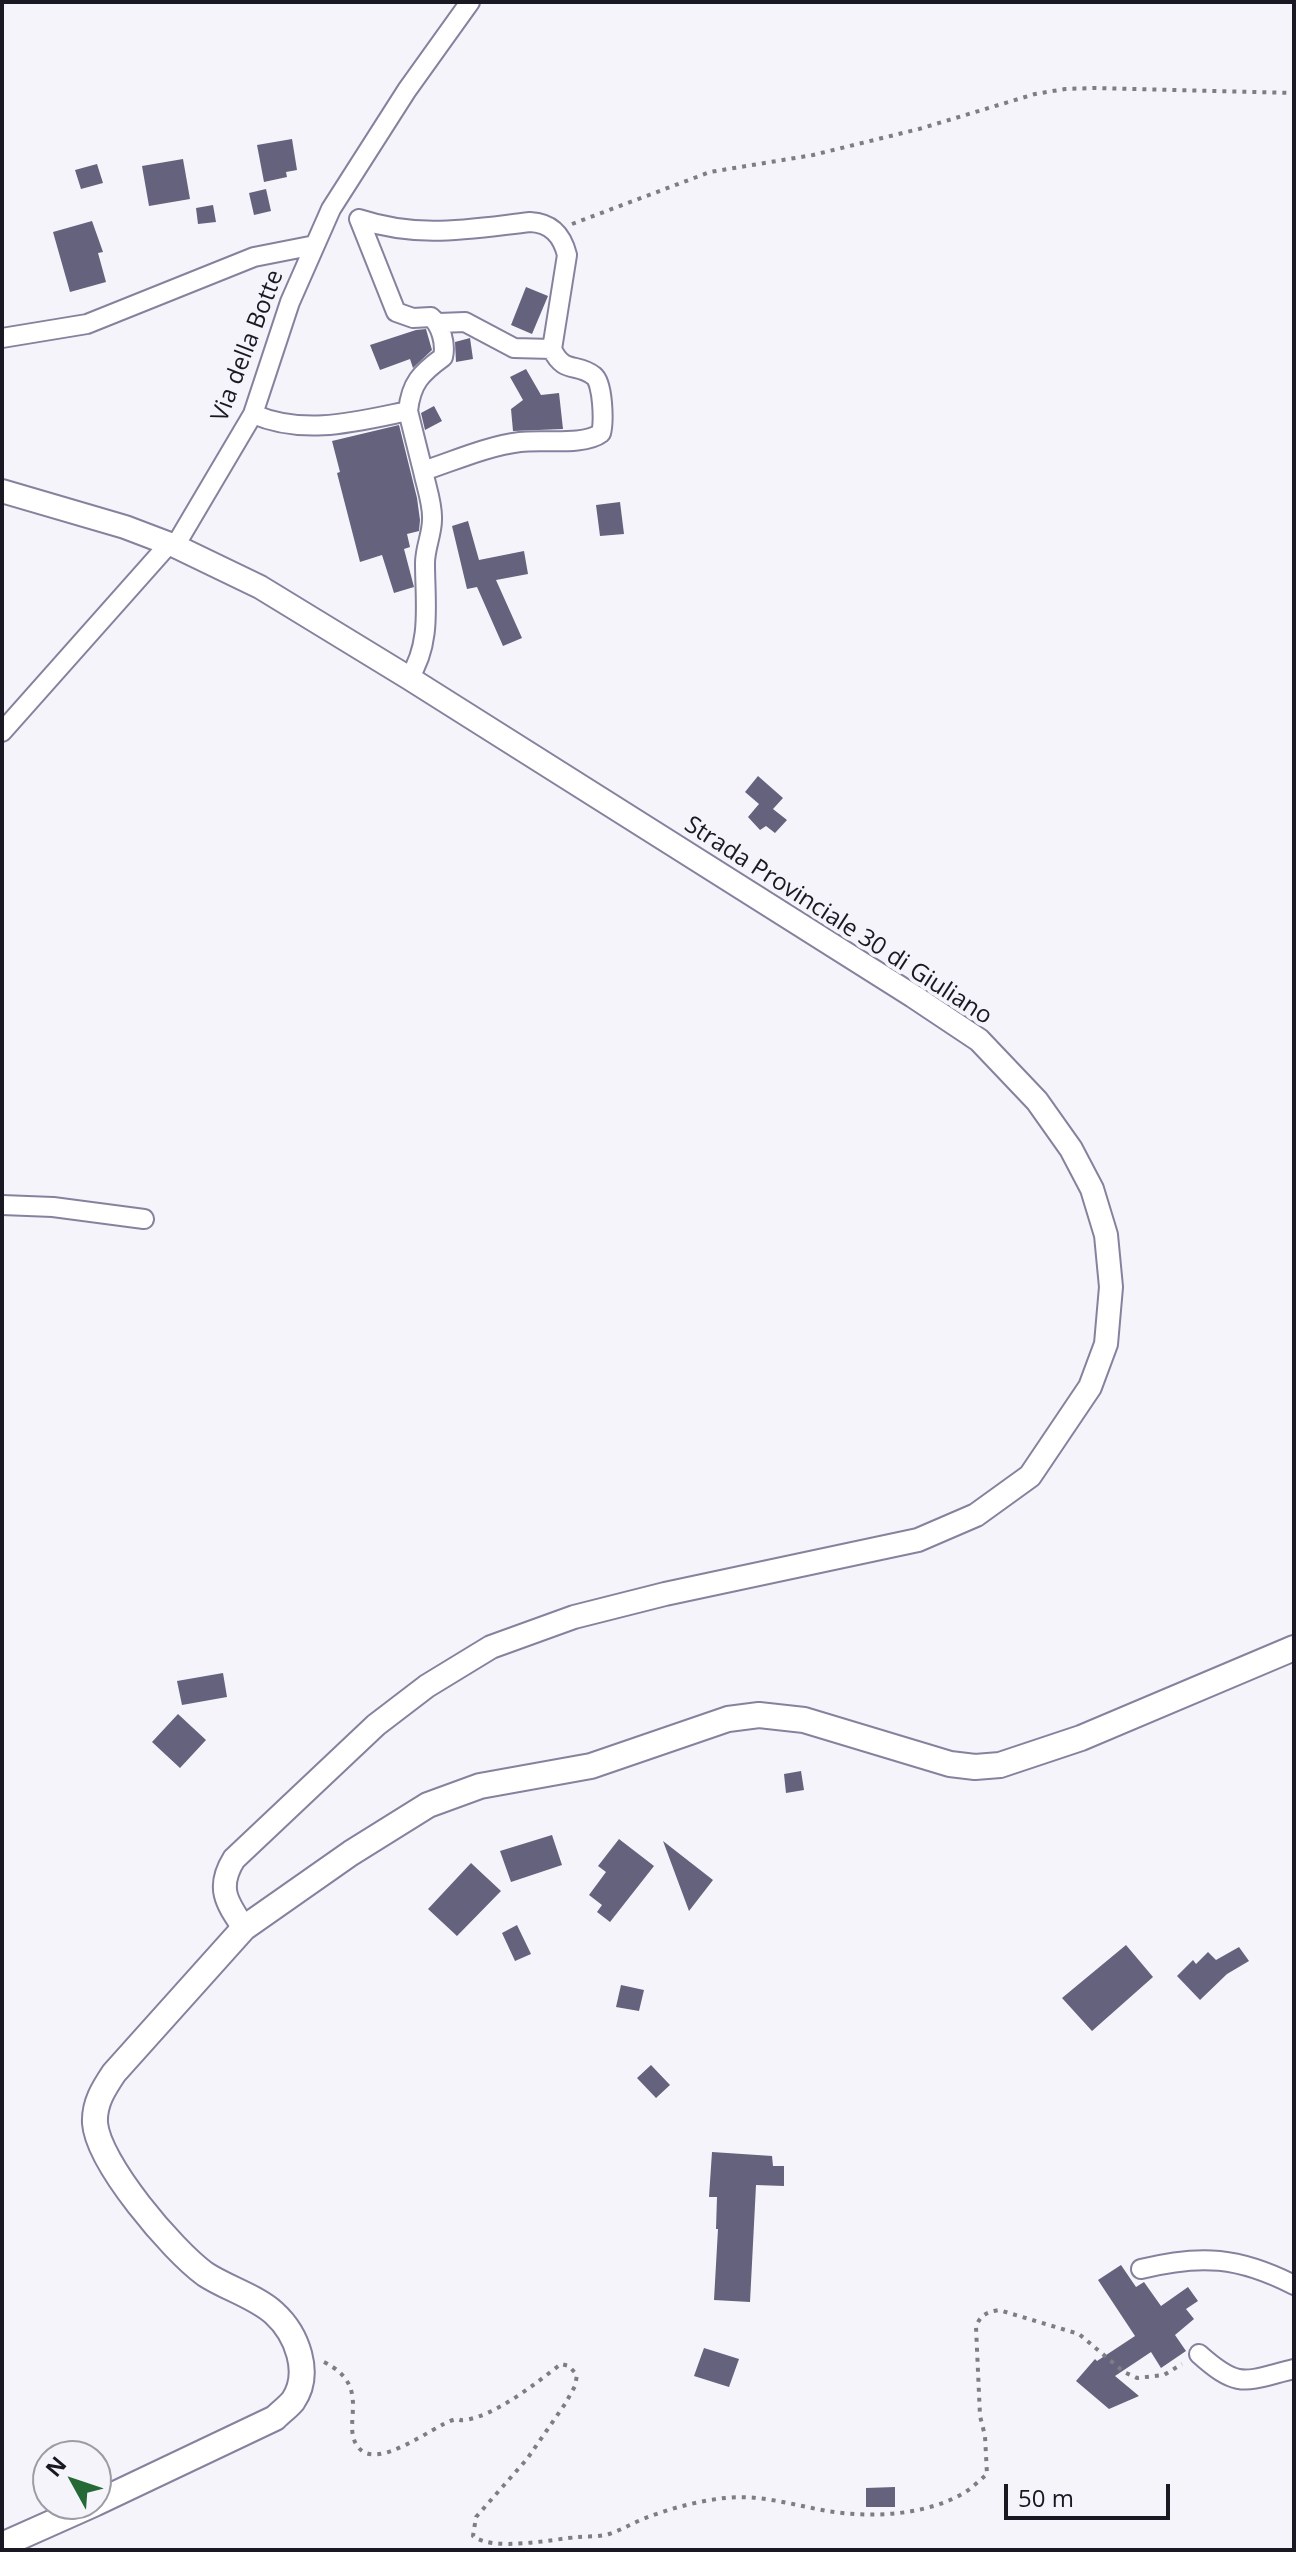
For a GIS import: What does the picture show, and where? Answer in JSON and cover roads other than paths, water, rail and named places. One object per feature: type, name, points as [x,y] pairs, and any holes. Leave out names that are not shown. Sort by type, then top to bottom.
[{"type":"main road","points":[[112,2496],[275,2418],[298,2390],[303,2367],[295,2342],[274,2313],[205,2274],[179,2251],[120,2180],[95,2124],[100,2094],[114,2073],[244,1928],[351,1853],[428,1805],[480,1786],[591,1766],[728,1719],[782,1716],[950,1764],[975,1767],[1000,1765],[1081,1738],[1294,1648]]},
{"type":"main road","points":[[2,2545],[59,2520]]},
{"type":"street","name":"Via della Botte","points":[[2,732],[172,545],[253,414],[290,302],[340,193],[407,90],[470,2]]},
{"type":"street","points":[[423,471],[504,445],[586,440],[601,433],[599,383],[593,375],[565,367],[552,349],[567,255],[563,240],[543,223],[430,233],[359,219],[396,312],[413,318],[431,317],[439,323],[465,322],[514,348],[552,349]]},
{"type":"street","name":"Via della Botte","points":[[2,338],[87,324],[254,257],[315,245]]},
{"type":"street","points":[[409,678],[418,664],[425,632],[425,559],[433,516],[408,411],[421,373],[443,357],[439,323]]},
{"type":"street","points":[[253,414],[270,422],[293,426],[339,425],[408,411]]},
{"type":"street","name":"Strada Provinciale 30 di Giuliano","points":[[2,491],[125,527],[172,545],[260,587],[409,678],[979,1040],[1037,1101],[1071,1149],[1092,1189],[1106,1235],[1111,1287],[1106,1344],[1090,1387],[1030,1476],[976,1515],[918,1540],[665,1594],[574,1617],[491,1647],[427,1686],[376,1725],[234,1859],[224,1881],[226,1902],[244,1928]]},
{"type":"street","points":[[2,1205],[53,1207],[144,1219]]},
{"type":"street","points":[[1141,2269],[1179,2259],[1212,2260],[1250,2265],[1294,2285]]},
{"type":"street","points":[[1199,2354],[1221,2374],[1235,2380],[1294,2369]]}]
